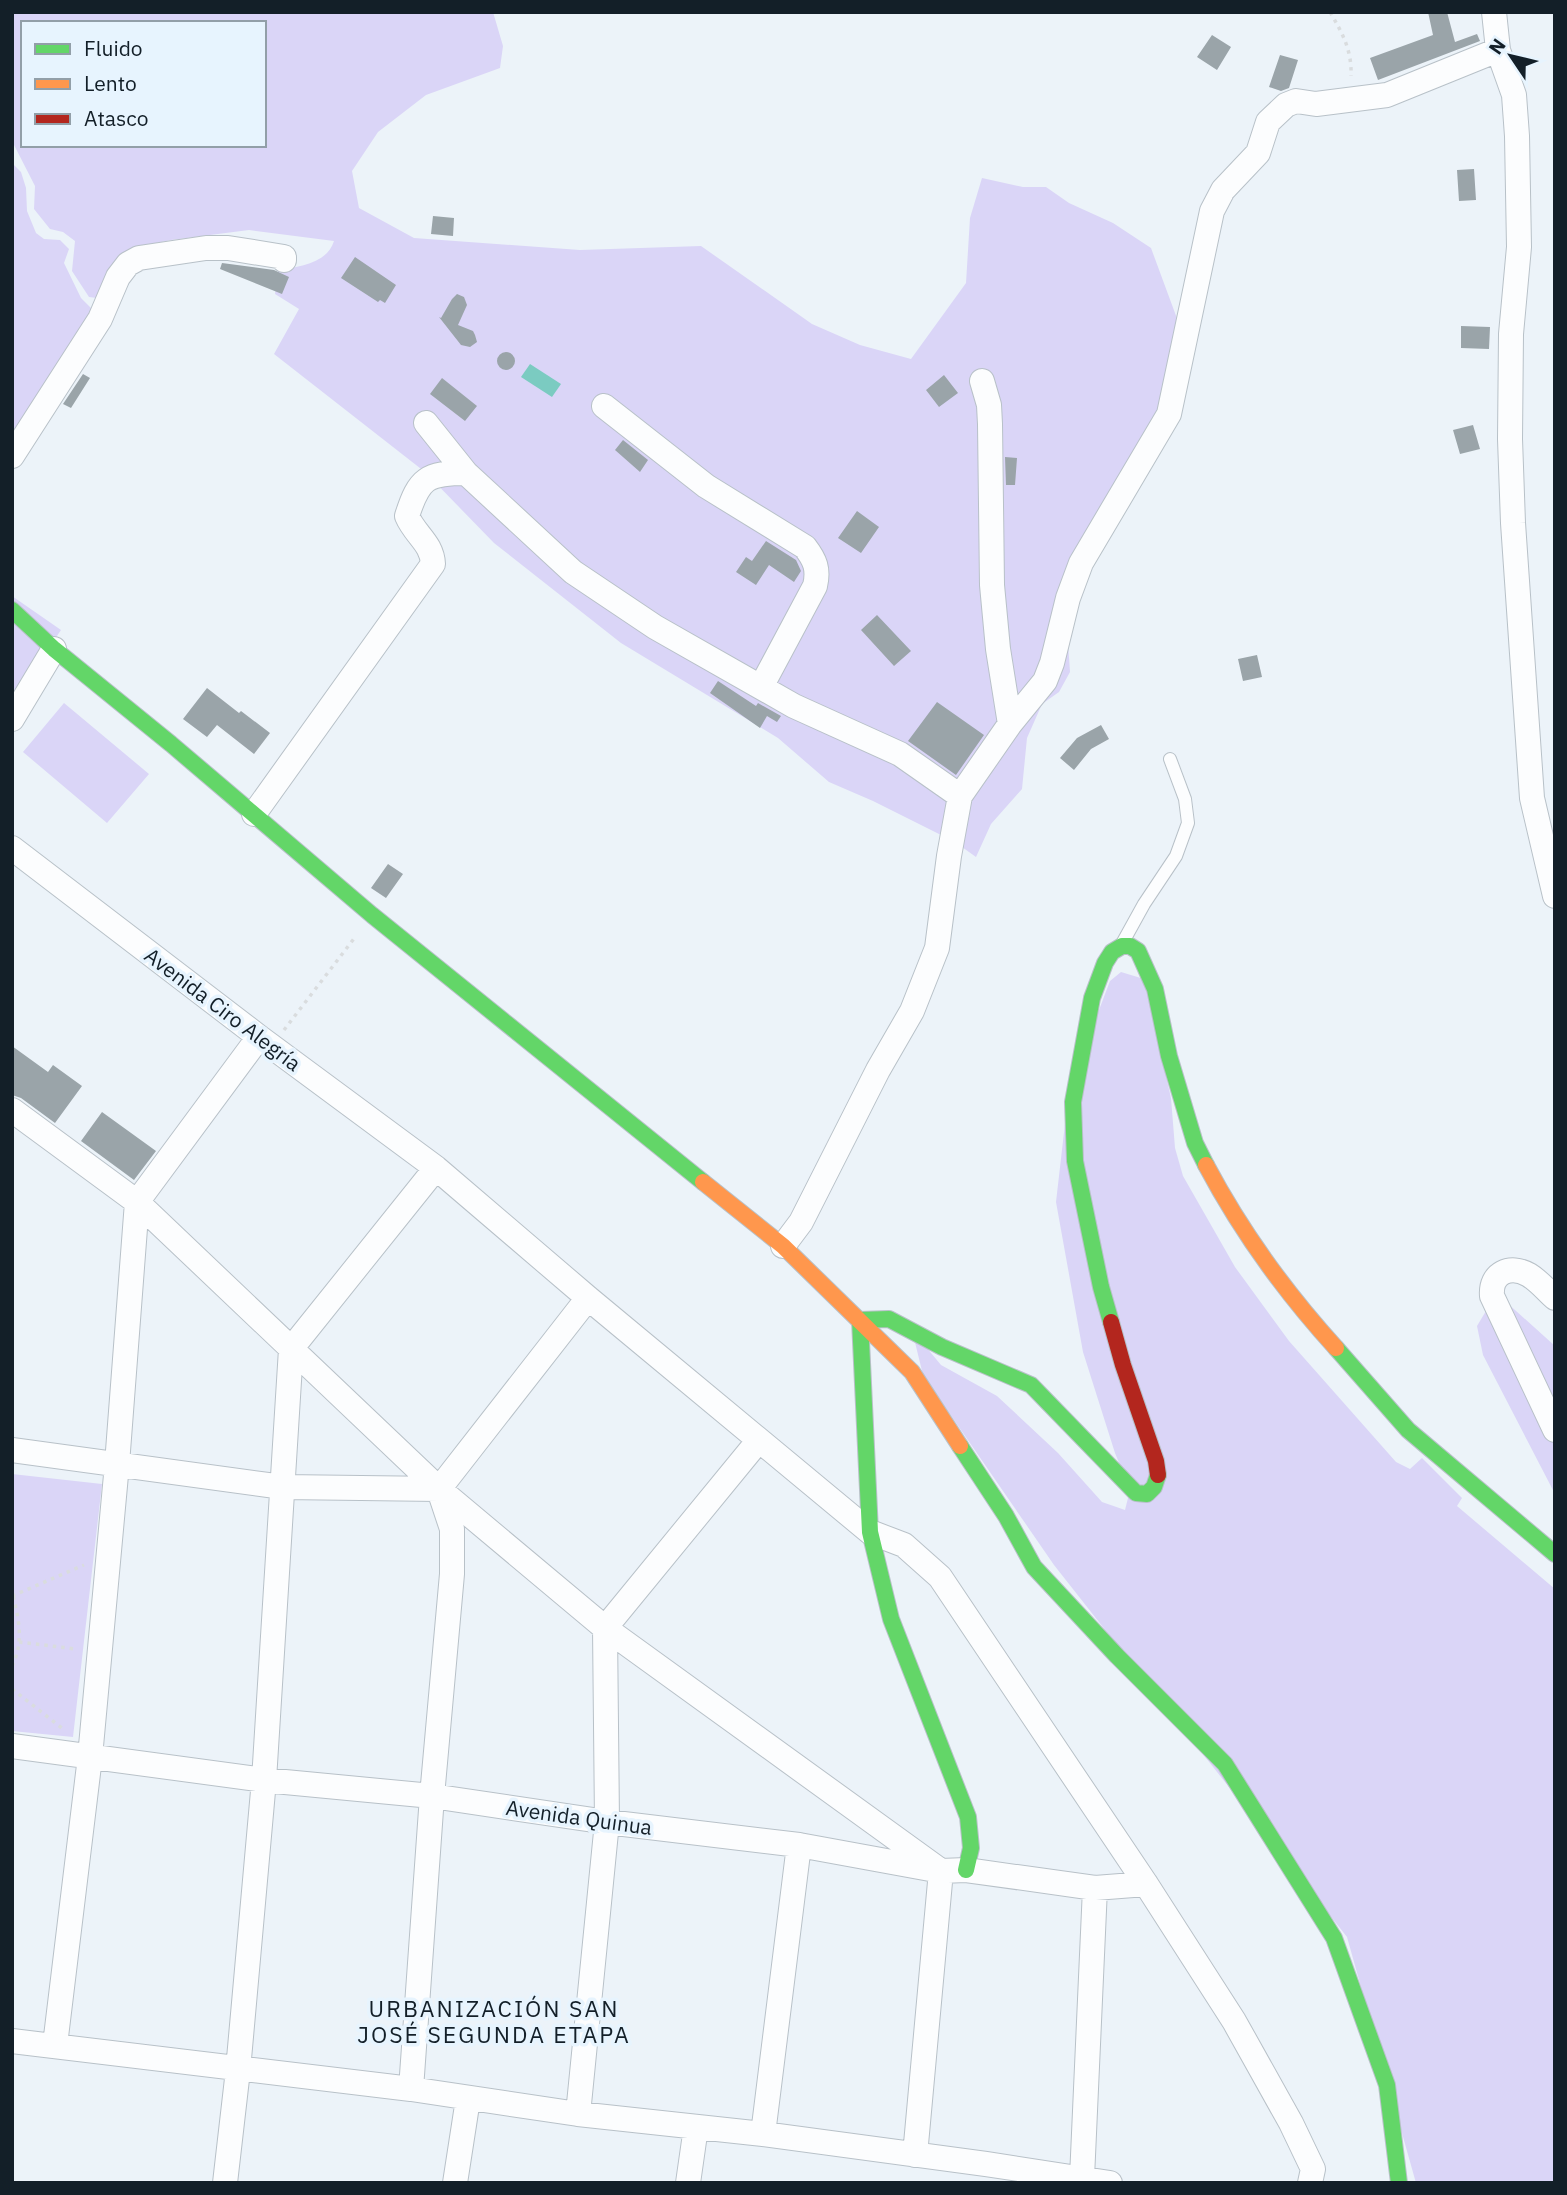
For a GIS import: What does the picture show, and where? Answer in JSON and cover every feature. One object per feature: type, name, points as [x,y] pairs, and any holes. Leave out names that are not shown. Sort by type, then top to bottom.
[{"type":"street","points":[[1494,12],[1498,50],[1514,95],[1517,136],[1519,247],[1511,334],[1510,439],[1531,785],[1555,896]]},
{"type":"street","points":[[783,1246],[801,1222],[872,1082],[912,1011],[937,948],[960,796],[1010,724],[1045,681],[1068,598],[1081,563],[1169,414],[1217,198],[1258,153],[1268,122],[1278,111],[1296,101],[1316,104],[1387,95],[1498,50]]},
{"type":"street","points":[[12,456],[100,319],[111,290],[128,264],[139,258],[206,248],[253,251],[284,257],[284,260]]},
{"type":"street","points":[[982,381],[989,405],[990,424],[990,549],[993,597],[1010,724]]},
{"type":"street","points":[[604,406],[706,486],[805,547],[814,559],[818,572],[815,586],[761,687]]},
{"type":"street","points":[[426,423],[466,473],[573,572],[655,627],[794,706],[900,754],[960,796]]},
{"type":"street","points":[[254,814],[433,564],[433,552],[411,526],[407,516],[420,485],[434,474],[466,473]]},
{"type":"street","points":[[12,610],[54,649],[372,915],[783,1246],[912,1372],[1006,1516],[1034,1567],[1117,1656],[1226,1764],[1334,1938],[1387,2085],[1399,2183]]},
{"type":"street","points":[[12,719],[54,649]]},
{"type":"street","name":"Avenida Ciro Alegría","points":[[12,848],[436,1168],[870,1532],[904,1545],[940,1577],[1146,1884],[1234,2021],[1291,2123],[1313,2169],[1310,2183]]},
{"type":"street","points":[[860,1320],[889,1320],[942,1347],[1031,1385],[1136,1493],[1147,1494],[1154,1489],[1159,1477],[1156,1461],[1123,1365],[1101,1287],[1075,1161],[1073,1102],[1092,998],[1112,952],[1122,946],[1130,946],[1138,951],[1155,989],[1169,1056],[1195,1143],[1252,1242],[1305,1314],[1408,1430],[1555,1554]]},
{"type":"street","points":[[55,2045],[90,1757],[117,1464],[137,1202],[259,1037]]},
{"type":"street","points":[[12,1110],[137,1202],[439,1489],[605,1628],[942,1871],[915,2155]]},
{"type":"street","points":[[225,2183],[239,2070],[264,1780],[291,1349],[436,1168]]},
{"type":"street","points":[[1555,1298],[1531,1276],[1510,1270],[1502,1271],[1495,1277],[1492,1288],[1492,1296],[1555,1430]]},
{"type":"street","points":[[439,1489],[588,1298]]},
{"type":"street","points":[[860,1320],[870,1532],[891,1619],[968,1817],[971,1849],[966,1870]]},
{"type":"street","points":[[578,2114],[607,1822],[605,1628],[759,1440]]},
{"type":"street","points":[[12,1450],[283,1488],[439,1489]]},
{"type":"street","points":[[411,2089],[432,1796],[452,1574],[452,1529],[439,1489]]},
{"type":"street","name":"Avenida Quinua","points":[[12,1746],[264,1780],[432,1796],[607,1822],[799,1845],[942,1871],[966,1870],[1095,1888],[1146,1884]]},
{"type":"street","points":[[763,2134],[799,1845]]},
{"type":"street","points":[[1082,2178],[1095,1888]]},
{"type":"street","points":[[12,2041],[411,2089],[578,2114],[763,2134],[915,2155],[985,2173],[1082,2178],[1110,2183]]},
{"type":"street","points":[[455,2183],[468,2099]]},
{"type":"street","points":[[688,2183],[696,2127]]},
{"type":"lane","points":[[1122,946],[1144,904],[1176,856],[1188,823],[1185,799],[1170,758]]},
{"type":"path","points":[[1330,12],[1351,55],[1351,75],[1343,102]]},
{"type":"path","points":[[259,1037],[281,1034],[372,915]]},
{"type":"path","points":[[12,1666],[19,1653],[21,1629],[13,1595],[93,1561]]},
{"type":"path","points":[[19,1642],[83,1649]]},
{"type":"path","points":[[12,1689],[63,1729]]},
{"type":"shaded area","points":[[12,12],[493,12],[503,46],[500,68],[426,95],[378,132],[352,171],[359,208],[414,238],[580,250],[701,246],[812,324],[860,345],[911,359],[966,283],[970,218],[982,178],[1023,187],[1046,187],[1069,203],[1113,223],[1151,248],[1182,332],[1177,386],[1119,504],[1067,628],[1070,672],[1059,692],[1042,704],[1027,738],[1022,789],[991,824],[976,857],[955,842],[829,782],[778,738],[621,643],[494,543],[425,472],[274,354],[299,309],[275,294],[278,271],[319,259],[334,241],[249,230],[131,248],[97,298],[89,297],[72,271],[75,241],[63,232],[50,229],[34,209],[35,186],[12,141]]},
{"type":"shaded area","points":[[12,163],[21,172],[26,188],[27,211],[36,233],[44,239],[60,240],[69,249],[64,263],[81,298],[92,309],[94,316],[12,443]]},
{"type":"shaded area","points":[[530,364],[561,384],[552,397],[521,377]]},
{"type":"shaded area","points":[[12,596],[61,630],[12,702]]},
{"type":"shaded area","points":[[64,703],[149,774],[107,823],[23,752]]},
{"type":"shaded area","points":[[1121,972],[1144,979],[1171,1098],[1175,1148],[1183,1176],[1235,1267],[1289,1341],[1396,1462],[1410,1469],[1422,1458],[1462,1498],[1457,1506],[1555,1589],[1555,2183],[1416,2183],[1347,1937],[1054,1565],[923,1375],[912,1330],[941,1365],[997,1396],[1058,1453],[1102,1502],[1125,1510],[1130,1490],[1115,1453],[1083,1352],[1056,1202],[1069,1089],[1110,981]]},
{"type":"shaded area","points":[[1505,1301],[1555,1346],[1555,1494],[1483,1355],[1477,1326],[1489,1306]]},
{"type":"shaded area","points":[[12,1474],[102,1484],[73,1737],[12,1731]]},
{"type":"building","points":[[1428,12],[1447,12],[1455,42],[1477,34],[1480,41],[1378,80],[1370,58],[1433,35]]},
{"type":"building","points":[[1212,35],[1231,47],[1217,70],[1197,57]]},
{"type":"building","points":[[1280,55],[1298,60],[1289,88],[1281,91],[1269,87]]},
{"type":"building","points":[[1474,169],[1476,200],[1459,201],[1457,170]]},
{"type":"building","points":[[433,216],[454,218],[453,236],[431,234]]},
{"type":"building","points":[[355,257],[396,285],[385,303],[380,300],[378,302],[341,278]]},
{"type":"building","points":[[222,263],[274,270],[289,277],[282,294],[220,269]]},
{"type":"building","points":[[457,294],[464,297],[467,305],[458,325],[473,331],[477,342],[470,347],[461,345],[439,317],[441,318]]},
{"type":"building","points":[[1461,326],[1490,327],[1489,349],[1461,348]]},
{"type":"building","points":[[506,352],[512,355],[515,361],[512,367],[506,370],[500,367],[497,361],[500,355]]},
{"type":"building","points":[[83,374],[90,378],[71,408],[63,404]]},
{"type":"building","points":[[944,375],[958,393],[939,407],[926,390]]},
{"type":"building","points":[[442,378],[477,406],[465,421],[430,394]]},
{"type":"building","points":[[1473,425],[1480,449],[1460,454],[1453,430]]},
{"type":"building","points":[[623,440],[648,460],[640,472],[615,450]]},
{"type":"building","points":[[1005,457],[1017,458],[1015,485],[1006,485]]},
{"type":"building","points":[[857,511],[879,527],[861,553],[838,538]]},
{"type":"building","points":[[766,541],[796,560],[801,571],[794,582],[769,565],[756,585],[736,572],[746,557],[752,561]]},
{"type":"building","points":[[877,615],[911,651],[894,666],[861,630]]},
{"type":"building","points":[[1257,655],[1262,677],[1243,681],[1238,659]]},
{"type":"building","points":[[718,681],[756,706],[758,703],[781,716],[777,722],[767,716],[760,728],[710,693]]},
{"type":"building","points":[[207,688],[270,733],[254,754],[217,725],[207,737],[183,719]]},
{"type":"building","points":[[937,702],[984,735],[956,775],[908,741]]},
{"type":"building","points":[[1101,725],[1109,739],[1091,749],[1074,770],[1060,758],[1077,738]]},
{"type":"building","points":[[388,864],[403,874],[386,898],[371,888]]},
{"type":"building","points":[[12,1046],[48,1072],[53,1065],[82,1086],[55,1123],[21,1098],[12,1095]]},
{"type":"building","points":[[102,1112],[156,1151],[134,1180],[81,1141]]},
{"type":"traffic: fast","points":[[12,610],[54,649],[171,744],[372,915],[703,1182]]},
{"type":"traffic: fast","points":[[1111,1322],[1101,1287],[1075,1161],[1073,1102],[1092,998],[1105,963],[1112,952],[1122,946],[1130,946],[1138,951],[1155,989],[1169,1056],[1195,1143],[1206,1165]]},
{"type":"traffic: fast","points":[[966,1870],[971,1848],[968,1817],[891,1619],[870,1532],[860,1320],[889,1319],[942,1347],[1031,1385],[1136,1493],[1147,1494],[1154,1487],[1158,1475]]},
{"type":"traffic: fast","points":[[1336,1348],[1408,1430],[1555,1554]]},
{"type":"traffic: fast","points":[[960,1446],[1006,1516],[1034,1567],[1117,1656],[1225,1764],[1334,1938],[1387,2085],[1399,2183]]},
{"type":"traffic: slow","points":[[1206,1165],[1265,1261],[1336,1348]]},
{"type":"traffic: slow","points":[[703,1182],[783,1246],[912,1372],[960,1446]]},
{"type":"traffic: jam","points":[[1111,1322],[1156,1461],[1158,1475]]},
{"type":"district","name":"URBANIZACIÓN SAN JOSÉ SEGUNDA ETAPA","points":[[494,2021]]}]
